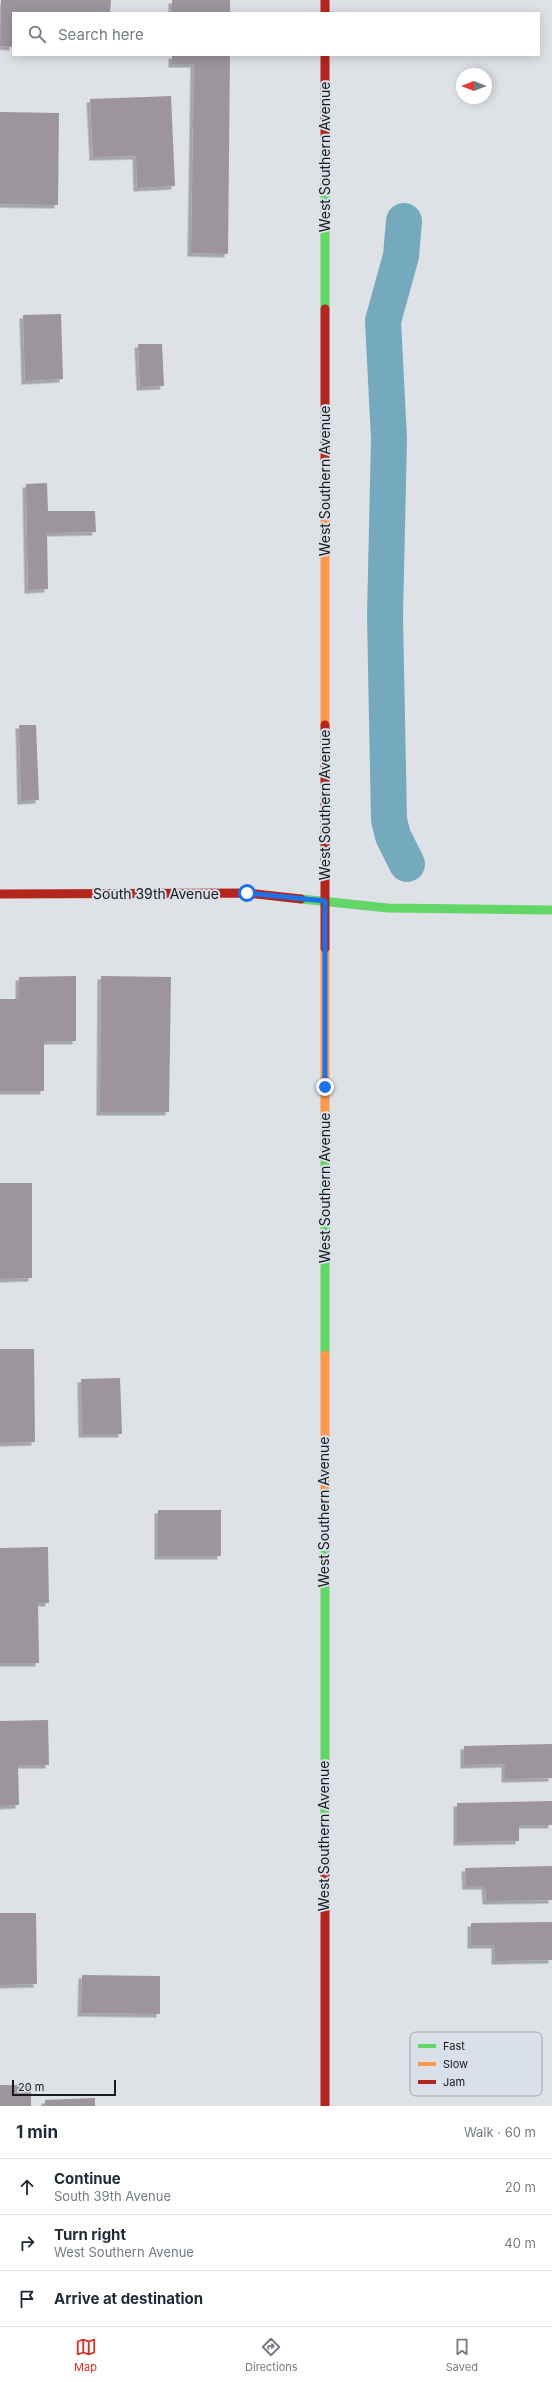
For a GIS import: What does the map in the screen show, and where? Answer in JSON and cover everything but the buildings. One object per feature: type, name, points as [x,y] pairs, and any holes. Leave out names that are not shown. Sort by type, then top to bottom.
[{"type":"main road","points":[[325,0],[325,12]]},
{"type":"main road","name":"West Southern Avenue","points":[[325,56],[325,2106]]},
{"type":"main road","name":"South 39th Avenue","points":[[0,894],[247,893],[388,908],[552,910]]},
{"type":"waterway","points":[[404,221],[401,256],[383,321],[389,439],[385,616],[389,820],[393,836],[407,864]]},
{"type":"traffic: fast","points":[[325,137],[325,309]]},
{"type":"traffic: fast","points":[[301,899],[388,908],[552,910]]},
{"type":"traffic: fast","points":[[325,1145],[325,1355]]},
{"type":"traffic: fast","points":[[325,1514],[325,1835]]},
{"type":"traffic: slow","points":[[325,462],[325,725]]},
{"type":"traffic: slow","points":[[325,948],[325,1145]]},
{"type":"traffic: slow","points":[[325,1355],[325,1514]]},
{"type":"traffic: jam","points":[[325,0],[325,12]]},
{"type":"traffic: jam","points":[[325,56],[325,137]]},
{"type":"traffic: jam","points":[[325,309],[325,462]]},
{"type":"traffic: jam","points":[[325,725],[325,948]]},
{"type":"traffic: jam","points":[[0,894],[247,893],[301,899]]},
{"type":"traffic: jam","points":[[325,1835],[325,2106]]},
{"type":"route","points":[[247,893],[325,901],[325,1087]]}]
